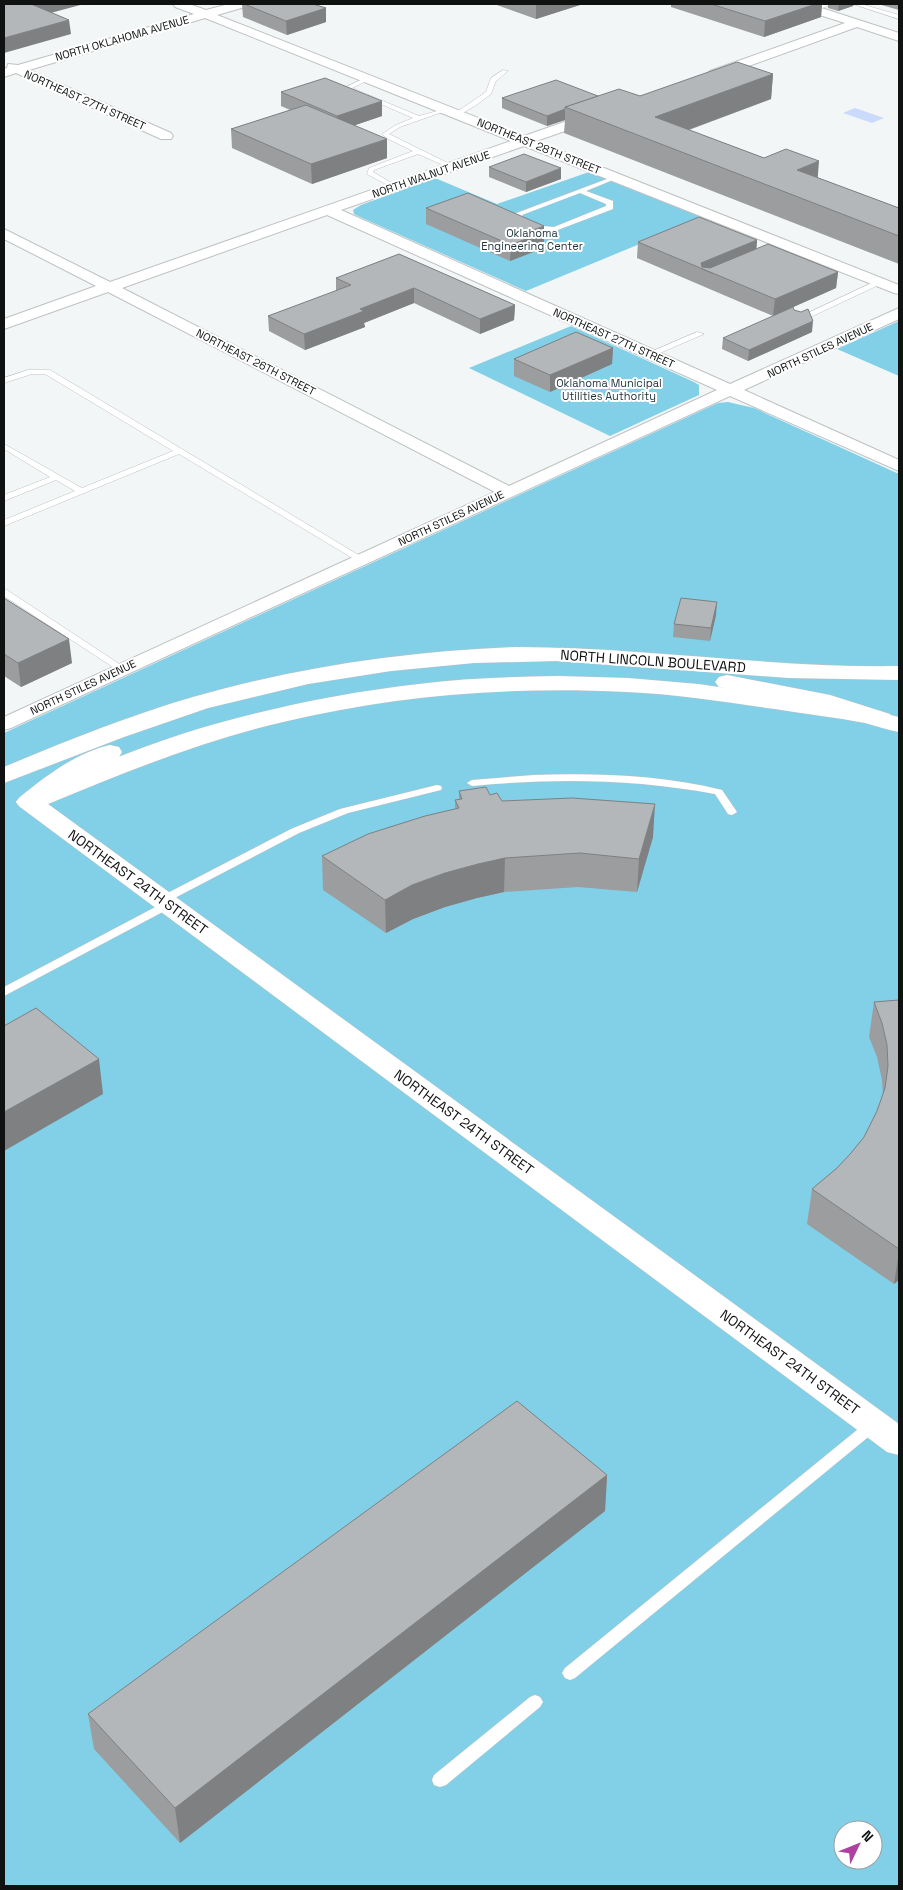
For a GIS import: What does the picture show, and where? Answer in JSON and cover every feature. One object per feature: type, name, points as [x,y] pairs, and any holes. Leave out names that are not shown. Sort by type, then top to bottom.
[{"type":"street","name":"NORTHEAST 28TH STREET","points":[[179,4],[899,290]]},
{"type":"street","name":"NORTH OKLAHOMA AVENUE","points":[[10,71],[241,4]]},
{"type":"street","points":[[798,4],[899,36]]},
{"type":"street","points":[[704,77],[857,23]]},
{"type":"street","name":"NORTHEAST 27TH STREET","points":[[4,63],[10,71],[166,136]]},
{"type":"street","name":"NORTH WALNUT AVENUE","points":[[4,324],[601,114]]},
{"type":"street","name":"NORTHEAST 27TH STREET","points":[[328,210],[899,466]]},
{"type":"street","name":"NORTHEAST 26TH STREET","points":[[5,234],[508,492]]},
{"type":"street","name":"NORTH STILES AVENUE","points":[[4,724],[899,313]]},
{"type":"street","points":[[555,654],[607,666],[772,689],[830,702],[890,722]]},
{"type":"street","name":"NORTH LINCOLN BOULEVARD","points":[[4,776],[141,722],[227,696],[308,677],[390,664],[483,656],[555,654],[657,658],[751,668],[844,674],[899,673]]},
{"type":"street","points":[[29,802],[62,774],[104,754],[189,723],[243,707],[308,677]]},
{"type":"street","points":[[29,802],[211,733],[299,710],[403,692],[551,682],[664,686],[725,693],[890,722]]},
{"type":"street","name":"NORTHEAST 24TH STREET","points":[[29,802],[890,1431]]},
{"type":"lane","points":[[814,9],[830,4]]},
{"type":"lane","points":[[856,4],[899,17]]},
{"type":"lane","points":[[452,167],[385,134],[392,129],[420,118],[473,105],[489,93],[489,84],[498,74],[506,71]]},
{"type":"lane","points":[[369,78],[347,88],[420,118]]},
{"type":"lane","points":[[395,187],[372,176],[369,173],[371,169],[419,152]]},
{"type":"lane","points":[[580,191],[610,203],[610,207],[555,228],[540,228],[521,220],[518,214],[617,177]]},
{"type":"lane","points":[[774,253],[791,246]]},
{"type":"lane","points":[[798,320],[881,282]]},
{"type":"lane","points":[[650,354],[700,334]]},
{"type":"lane","points":[[4,381],[32,372],[47,372],[362,560]]},
{"type":"lane","points":[[4,446],[81,491]]},
{"type":"lane","points":[[4,523],[179,451]]},
{"type":"lane","points":[[4,498],[57,477]]},
{"type":"lane","points":[[4,592],[122,670]]},
{"type":"lane","points":[[472,783],[552,776],[644,780],[686,785],[718,792],[732,812]]},
{"type":"lane","points":[[4,992],[295,831],[344,811],[437,788]]},
{"type":"lane","points":[[570,1673],[890,1431]]},
{"type":"lane","points":[[440,1780],[535,1702]]},
{"type":"green space","name":"Oklahoma Engineering Center","points":[[589,172],[705,217],[526,291],[360,217],[354,214],[353,210],[361,205],[435,178],[497,204]]},
{"type":"green space","points":[[899,321],[899,376],[837,349]]},
{"type":"green space","name":"Oklahoma Municipal Utilities Authority","points":[[571,326],[694,382],[699,385],[699,395],[610,436],[469,368]]},
{"type":"green space","points":[[728,402],[754,408],[899,474],[899,1886],[4,1886],[4,733],[718,403]]},
{"type":"shaded area","points":[[855,108],[884,118],[872,123],[843,113]]},
{"type":"building","points":[[4,4],[31,4],[69,20],[4,38]]},
{"type":"building","points":[[244,4],[313,4],[326,8],[286,21]]},
{"type":"building","points":[[711,4],[816,4],[765,21]]},
{"type":"building","points":[[737,62],[773,74],[655,117],[764,158],[786,149],[819,161],[797,170],[899,208],[899,236],[565,107],[619,89],[640,96]]},
{"type":"building","points":[[325,78],[382,101],[337,116],[281,92]]},
{"type":"building","points":[[556,80],[598,96],[565,107],[565,109],[547,116],[502,98]]},
{"type":"building","points":[[306,105],[387,139],[311,164],[231,129]]},
{"type":"building","points":[[524,154],[561,168],[526,182],[489,167]]},
{"type":"building","points":[[468,193],[544,226],[533,230],[541,233],[511,245],[426,208]]},
{"type":"building","points":[[699,217],[757,240],[701,263],[702,267],[710,268],[768,244],[838,272],[775,299],[638,242]]},
{"type":"building","points":[[399,254],[515,305],[480,319],[414,288],[360,309],[364,311],[304,334],[268,316],[351,285],[336,278]]},
{"type":"building","points":[[793,307],[794,310],[801,312],[808,309],[813,321],[749,350],[723,338]]},
{"type":"building","points":[[576,332],[613,348],[550,375],[514,359]]},
{"type":"building","points":[[4,598],[69,639],[18,663],[4,654]]},
{"type":"building","points":[[681,598],[717,602],[711,628],[674,624]]},
{"type":"building","points":[[486,787],[490,795],[497,793],[502,801],[572,798],[655,804],[639,859],[580,853],[505,858],[445,873],[412,885],[385,900],[322,856],[368,834],[425,816],[459,808],[455,800],[462,799],[459,791]]},
{"type":"building","points":[[899,1000],[899,1249],[812,1189],[837,1168],[851,1153],[864,1137],[877,1111],[885,1088],[888,1066],[887,1045],[882,1023],[874,1002]]},
{"type":"building","points":[[36,1008],[99,1059],[4,1112],[4,1026]]},
{"type":"building","points":[[517,1401],[607,1475],[175,1808],[88,1714]]}]
